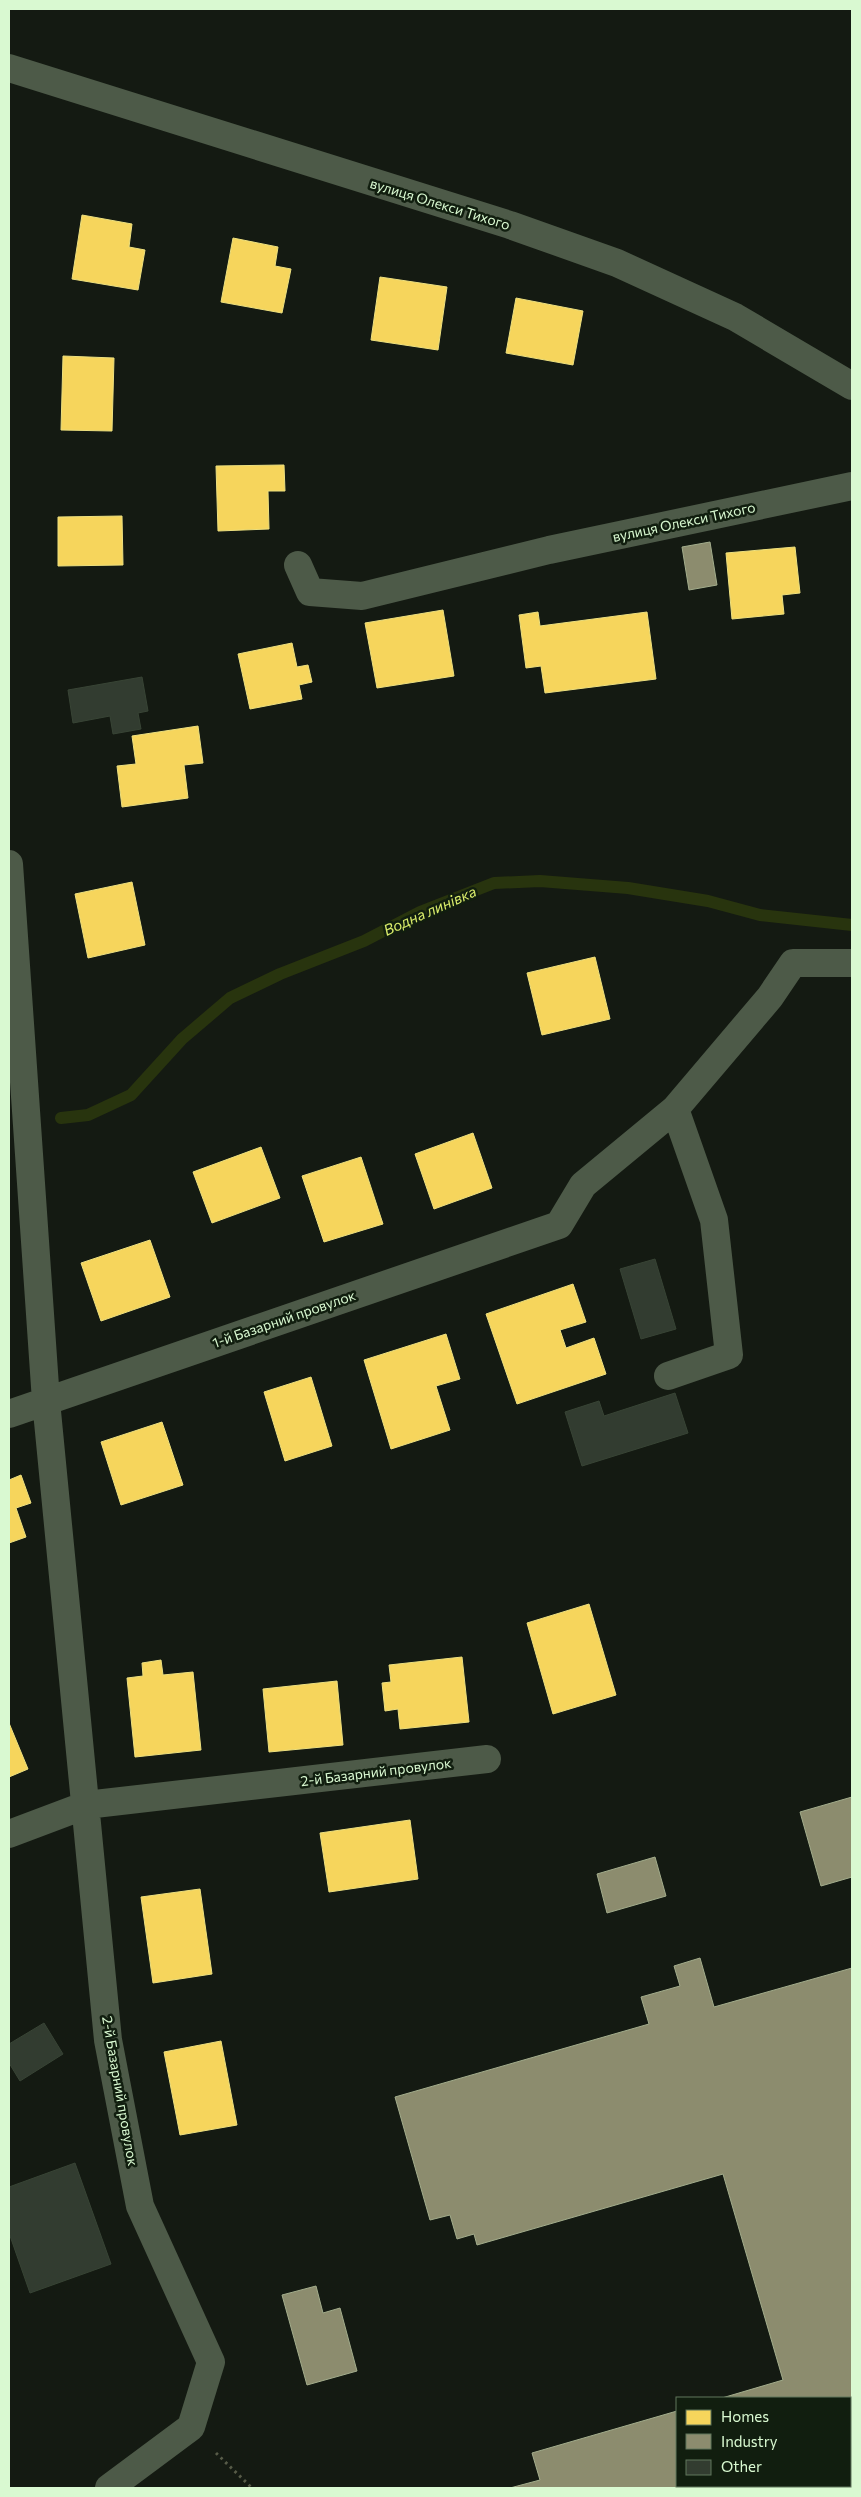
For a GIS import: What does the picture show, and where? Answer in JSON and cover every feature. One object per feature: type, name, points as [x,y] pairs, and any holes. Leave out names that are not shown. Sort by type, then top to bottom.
[{"type":"street","name":"вулиця Олекси Тихого","points":[[9,68],[510,226],[617,263],[735,317],[852,386]]},
{"type":"street","name":"вулиця Олекси Тихого","points":[[298,565],[310,592],[362,596],[549,550],[852,486]]},
{"type":"street","points":[[9,864],[46,1401],[86,1805]]},
{"type":"street","points":[[668,1376],[729,1355],[714,1220],[674,1109],[770,997],[793,963],[852,963]]},
{"type":"street","name":"1-й Базарний провулок","points":[[9,1414],[559,1225],[583,1185],[674,1109]]},
{"type":"street","name":"2-й Базарний провулок","points":[[9,1834],[86,1805],[487,1759]]},
{"type":"street","name":"2-й Базарний провулок","points":[[86,1805],[108,2040],[140,2206],[211,2362],[191,2428]]},
{"type":"street","points":[[109,2488],[191,2428]]},
{"type":"path","points":[[191,2428],[252,2488]]},
{"type":"building: Homes","points":[[82,215],[132,224],[129,247],[145,250],[138,290],[72,279]]},
{"type":"building: Homes","points":[[233,238],[278,247],[275,266],[291,269],[282,313],[221,302]]},
{"type":"building: Homes","points":[[380,277],[447,287],[438,350],[371,340]]},
{"type":"building: Homes","points":[[516,298],[583,311],[573,365],[506,353]]},
{"type":"building: Homes","points":[[63,356],[114,358],[112,431],[61,430]]},
{"type":"building: Homes","points":[[284,465],[285,491],[268,491],[269,529],[218,531],[216,466]]},
{"type":"building: Homes","points":[[122,516],[123,565],[58,566],[58,517]]},
{"type":"building: Homes","points":[[795,547],[800,593],[782,595],[784,614],[732,619],[726,553]]},
{"type":"building: Homes","points":[[443,610],[454,676],[377,688],[365,623]]},
{"type":"building: Homes","points":[[538,612],[540,626],[647,612],[656,679],[545,693],[541,666],[526,668],[519,615]]},
{"type":"building: Homes","points":[[292,643],[297,667],[308,665],[312,682],[299,685],[302,699],[250,709],[238,654]]},
{"type":"building: Homes","points":[[198,726],[203,763],[184,765],[188,798],[122,807],[117,766],[136,764],[132,736]]},
{"type":"building: Homes","points":[[132,882],[145,945],[88,958],[75,894]]},
{"type":"building: Homes","points":[[595,957],[610,1019],[542,1035],[527,973]]},
{"type":"building: Homes","points":[[473,1133],[492,1188],[434,1209],[415,1154]]},
{"type":"building: Homes","points":[[261,1147],[280,1198],[212,1223],[193,1172]]},
{"type":"building: Homes","points":[[361,1157],[383,1224],[324,1242],[302,1176]]},
{"type":"building: Homes","points":[[150,1240],[170,1297],[101,1321],[81,1263]]},
{"type":"building: Homes","points":[[573,1284],[586,1322],[560,1330],[566,1348],[594,1338],[606,1374],[517,1404],[486,1314]]},
{"type":"building: Homes","points":[[446,1334],[460,1379],[436,1386],[450,1430],[391,1449],[364,1360]]},
{"type":"building: Homes","points":[[311,1377],[332,1446],[285,1461],[264,1392]]},
{"type":"building: Homes","points":[[162,1422],[183,1485],[121,1505],[101,1442]]},
{"type":"building: Homes","points":[[21,1475],[31,1503],[16,1508],[26,1537],[9,1543],[9,1480]]},
{"type":"building: Homes","points":[[589,1604],[616,1695],[553,1714],[527,1623]]},
{"type":"building: Homes","points":[[462,1657],[469,1722],[400,1729],[398,1709],[385,1711],[382,1683],[391,1682],[389,1665]]},
{"type":"building: Homes","points":[[161,1660],[163,1675],[193,1672],[201,1750],[135,1757],[127,1678],[143,1676],[142,1663]]},
{"type":"building: Homes","points":[[337,1681],[343,1745],[269,1752],[263,1689]]},
{"type":"building: Homes","points":[[9,1723],[28,1769],[9,1777]]},
{"type":"building: Homes","points":[[410,1820],[418,1879],[329,1892],[320,1833]]},
{"type":"building: Homes","points":[[200,1889],[212,1974],[153,1983],[141,1897]]},
{"type":"building: Homes","points":[[221,2041],[237,2125],[180,2135],[164,2052]]},
{"type":"building: Industry","points":[[710,542],[717,585],[689,590],[682,547]]},
{"type":"building: Industry","points":[[852,1797],[852,1877],[821,1886],[800,1812]]},
{"type":"building: Industry","points":[[655,1857],[666,1896],[607,1913],[597,1874]]},
{"type":"building: Industry","points":[[700,1958],[714,2007],[852,1968],[852,2488],[510,2488],[540,2480],[532,2453],[676,2411],[676,2487],[851,2487],[851,2397],[725,2397],[783,2380],[723,2174],[477,2245],[474,2234],[457,2239],[450,2215],[430,2220],[395,2097],[649,2024],[641,1997],[680,1986],[674,1966]]},
{"type":"building: Industry","points":[[316,2286],[323,2313],[340,2308],[357,2371],[307,2385],[282,2295]]},
{"type":"building: Other","points":[[142,677],[148,711],[138,713],[141,729],[113,734],[110,716],[73,723],[68,690]]},
{"type":"building: Other","points":[[655,1259],[676,1329],[641,1339],[620,1269]]},
{"type":"building: Other","points":[[675,1393],[688,1433],[582,1466],[565,1412],[599,1401],[604,1416]]},
{"type":"building: Other","points":[[44,2023],[63,2054],[20,2081],[9,2063],[9,2044]]},
{"type":"building: Other","points":[[75,2163],[111,2264],[30,2293],[9,2233],[9,2187]]},
{"type":"waterway","name":"Водна линівка","points":[[61,1118],[88,1115],[131,1095],[182,1039],[230,998],[280,974],[364,941],[420,912],[494,883],[540,881],[628,888],[708,901],[760,915],[852,925]]}]
